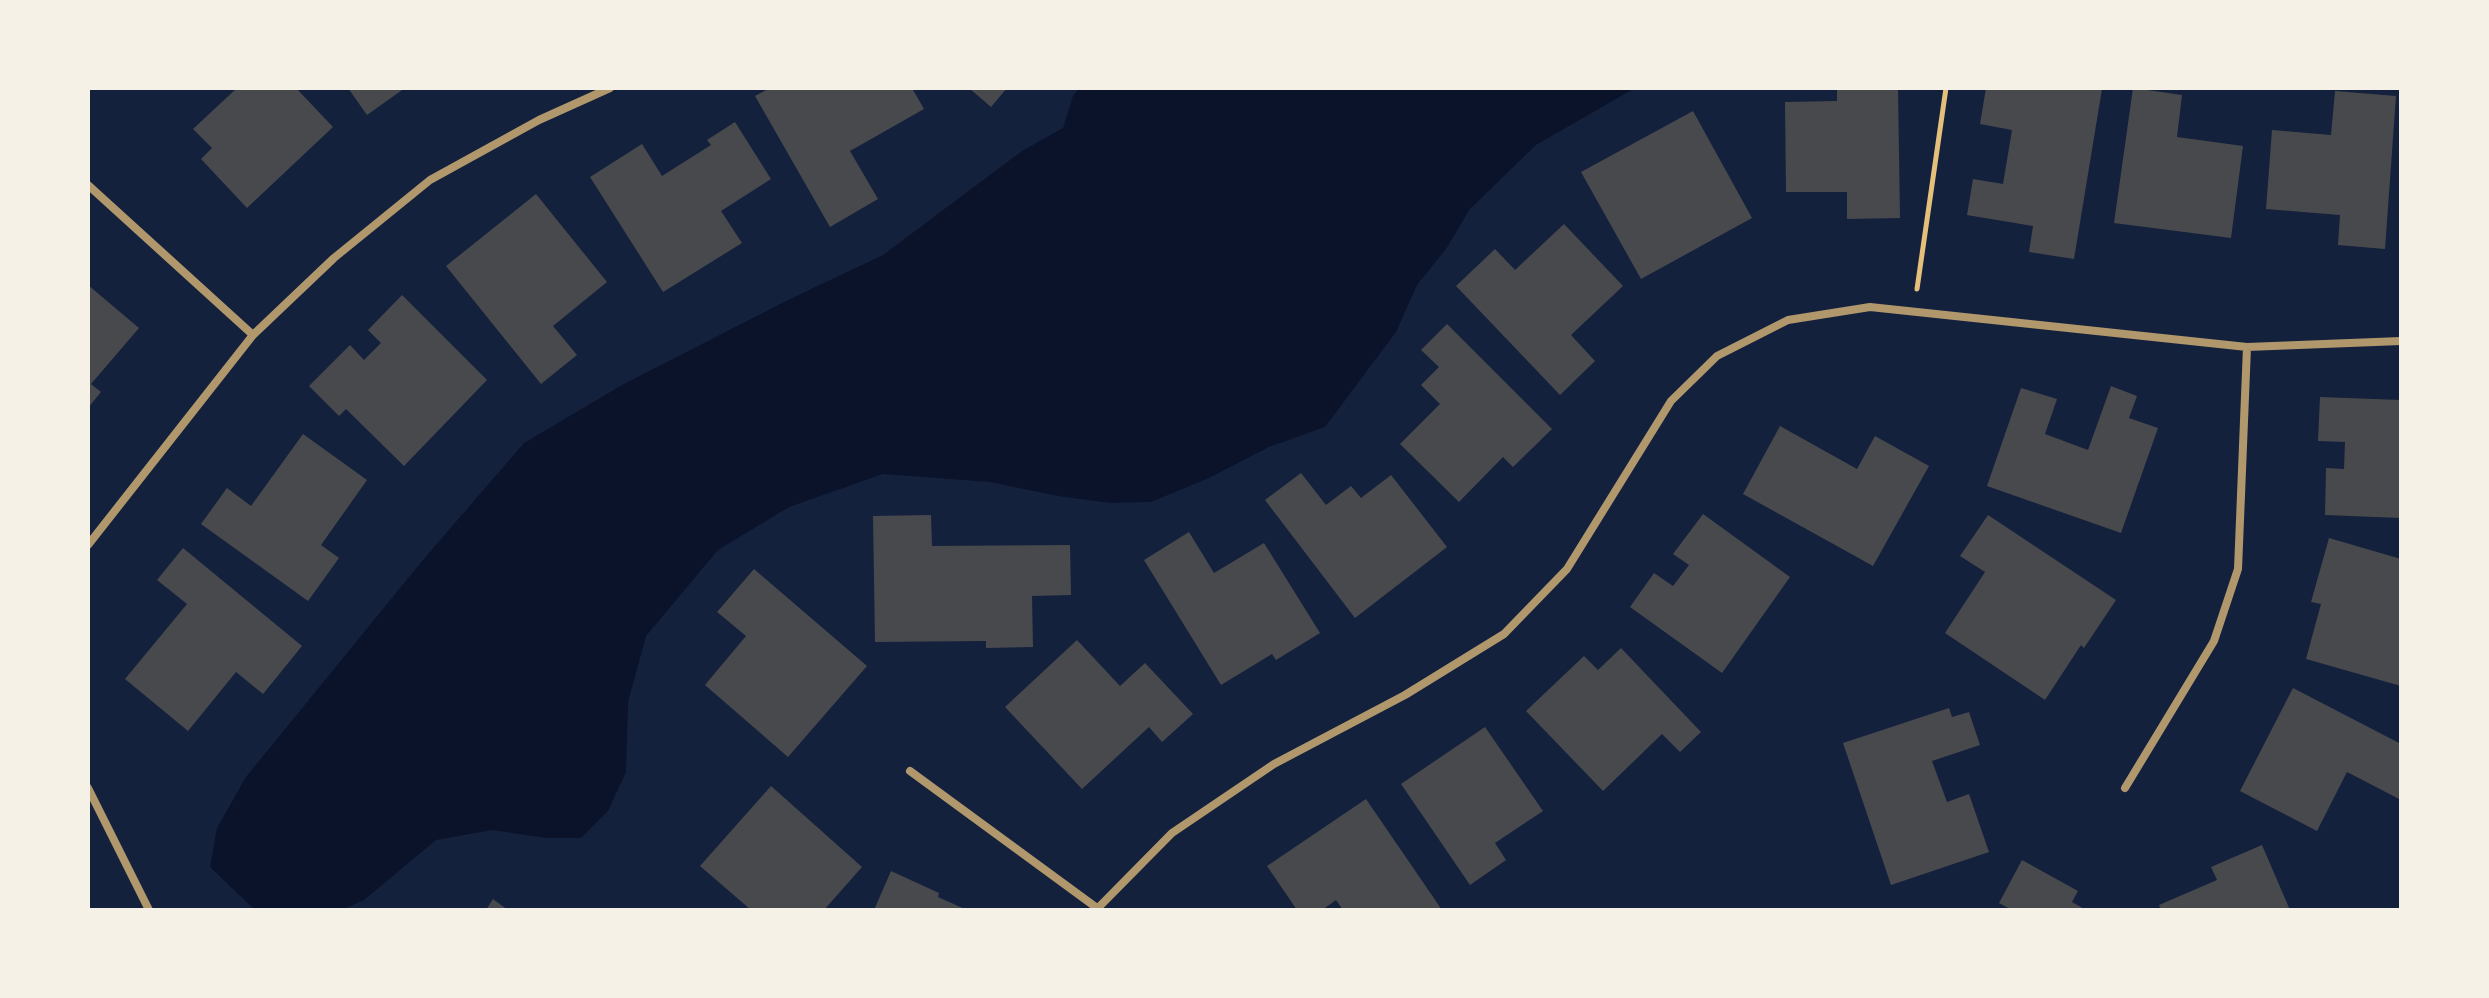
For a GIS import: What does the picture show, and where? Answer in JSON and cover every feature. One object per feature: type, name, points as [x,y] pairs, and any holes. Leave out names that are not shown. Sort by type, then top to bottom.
[{"type":"street","points":[[88,545],[253,335],[334,258],[430,180],[539,120],[610,88]]},
{"type":"street","points":[[88,185],[253,335]]},
{"type":"street","points":[[910,771],[1097,909],[1172,833],[1261,773],[1405,695],[1504,634],[1567,569],[1671,401],[1717,356],[1788,320],[1870,307],[2247,347],[2401,341]]},
{"type":"street","points":[[2125,788],[2214,641],[2238,569],[2247,347]]},
{"type":"street","points":[[88,788],[149,910]]},
{"type":"path","points":[[1913,312],[1946,88]]},
{"type":"water","points":[[1079,88],[1635,88],[1536,145],[1470,209],[1446,249],[1417,285],[1396,332],[1325,427],[1269,447],[1209,478],[1151,502],[1110,503],[990,482],[883,474],[789,507],[718,550],[646,636],[628,702],[626,772],[608,811],[581,838],[546,838],[492,830],[436,840],[364,900],[342,910],[255,910],[210,867],[217,828],[246,777],[422,561],[524,443],[622,385],[883,255],[1022,151],[1063,128],[1073,96]]},
{"type":"building","points":[[237,88],[296,88],[333,127],[247,208],[201,159],[212,148],[193,129]]},
{"type":"building","points":[[348,88],[405,88],[367,115]]},
{"type":"building","points":[[770,88],[912,88],[924,109],[850,151],[878,199],[830,227],[755,96]]},
{"type":"building","points":[[969,88],[1007,88],[991,107]]},
{"type":"building","points":[[1837,88],[1898,88],[1900,218],[1847,219],[1847,192],[1786,192],[1785,102],[1837,101]]},
{"type":"building","points":[[1986,88],[2102,89],[2074,259],[2029,252],[2033,226],[1967,215],[1973,179],[2003,184],[2012,130],[1980,124]]},
{"type":"building","points":[[2133,88],[2182,95],[2177,137],[2243,146],[2231,238],[2114,223]]},
{"type":"building","points":[[2335,91],[2396,96],[2385,249],[2338,245],[2340,215],[2266,209],[2272,130],[2331,135]]},
{"type":"building","points":[[1693,111],[1752,218],[1641,279],[1581,172]]},
{"type":"building","points":[[735,122],[771,179],[721,211],[742,243],[663,292],[590,177],[642,144],[662,176],[711,145],[707,140]]},
{"type":"building","points":[[536,194],[607,282],[553,326],[577,355],[541,384],[446,266]]},
{"type":"building","points":[[1564,224],[1623,286],[1571,335],[1595,361],[1560,395],[1456,286],[1495,249],[1515,270]]},
{"type":"building","points":[[88,285],[139,328],[91,384],[101,392],[88,408]]},
{"type":"building","points":[[402,295],[487,380],[404,466],[346,409],[339,416],[309,386],[350,345],[364,360],[381,343],[368,330]]},
{"type":"building","points":[[1447,324],[1552,429],[1513,467],[1503,457],[1459,502],[1400,444],[1440,404],[1421,385],[1439,367],[1421,350]]},
{"type":"building","points":[[2111,386],[2137,396],[2129,418],[2158,428],[2121,533],[1987,486],[2021,388],[2057,399],[2045,434],[2088,450]]},
{"type":"building","points":[[2320,397],[2401,400],[2401,518],[2325,515],[2326,468],[2344,469],[2345,442],[2318,441]]},
{"type":"building","points":[[1780,426],[1857,469],[1875,436],[1929,466],[1873,566],[1743,494]]},
{"type":"building","points":[[303,434],[367,480],[321,545],[339,558],[308,601],[201,524],[227,488],[251,506]]},
{"type":"building","points":[[1301,473],[1326,505],[1351,486],[1361,498],[1391,475],[1447,547],[1355,618],[1265,500]]},
{"type":"building","points":[[1703,514],[1790,577],[1722,673],[1630,607],[1654,573],[1673,586],[1689,565],[1673,554]]},
{"type":"building","points":[[931,515],[932,546],[1070,545],[1071,595],[1032,596],[1033,647],[986,648],[986,641],[875,642],[873,516]]},
{"type":"building","points":[[1988,515],[2116,600],[2084,648],[2081,645],[2045,700],[1945,633],[1985,572],[1960,556]]},
{"type":"building","points":[[1189,532],[1214,573],[1264,543],[1320,633],[1276,660],[1272,654],[1221,685],[1144,560]]},
{"type":"building","points":[[2329,538],[2401,559],[2401,686],[2306,659],[2321,604],[2311,602]]},
{"type":"building","points":[[183,548],[302,646],[263,694],[236,672],[188,731],[125,679],[187,604],[157,580]]},
{"type":"building","points":[[754,569],[867,666],[788,757],[705,685],[746,636],[717,612]]},
{"type":"building","points":[[1077,640],[1120,686],[1145,663],[1193,714],[1162,742],[1149,727],[1082,789],[1005,707]]},
{"type":"building","points":[[1621,648],[1701,732],[1680,752],[1662,734],[1603,791],[1526,711],[1584,656],[1598,670]]},
{"type":"building","points":[[2293,688],[2401,744],[2401,800],[2347,772],[2317,831],[2240,791]]},
{"type":"building","points":[[1949,708],[1952,717],[1969,712],[1980,745],[1932,761],[1947,802],[1969,794],[1989,852],[1891,885],[1843,743]]},
{"type":"building","points":[[1485,727],[1543,811],[1495,843],[1506,860],[1470,885],[1401,784]]},
{"type":"building","points":[[771,786],[862,867],[824,910],[751,910],[700,866]]},
{"type":"building","points":[[1366,799],[1442,910],[1343,910],[1336,900],[1322,910],[1297,910],[1267,866]]},
{"type":"building","points":[[2262,845],[2290,910],[2161,910],[2159,905],[2217,880],[2211,867]]},
{"type":"building","points":[[2022,860],[2078,891],[2072,902],[2086,910],[2012,910],[1999,903]]},
{"type":"building","points":[[891,871],[939,893],[938,897],[967,910],[874,910]]},
{"type":"building","points":[[493,899],[508,910],[486,910]]}]
